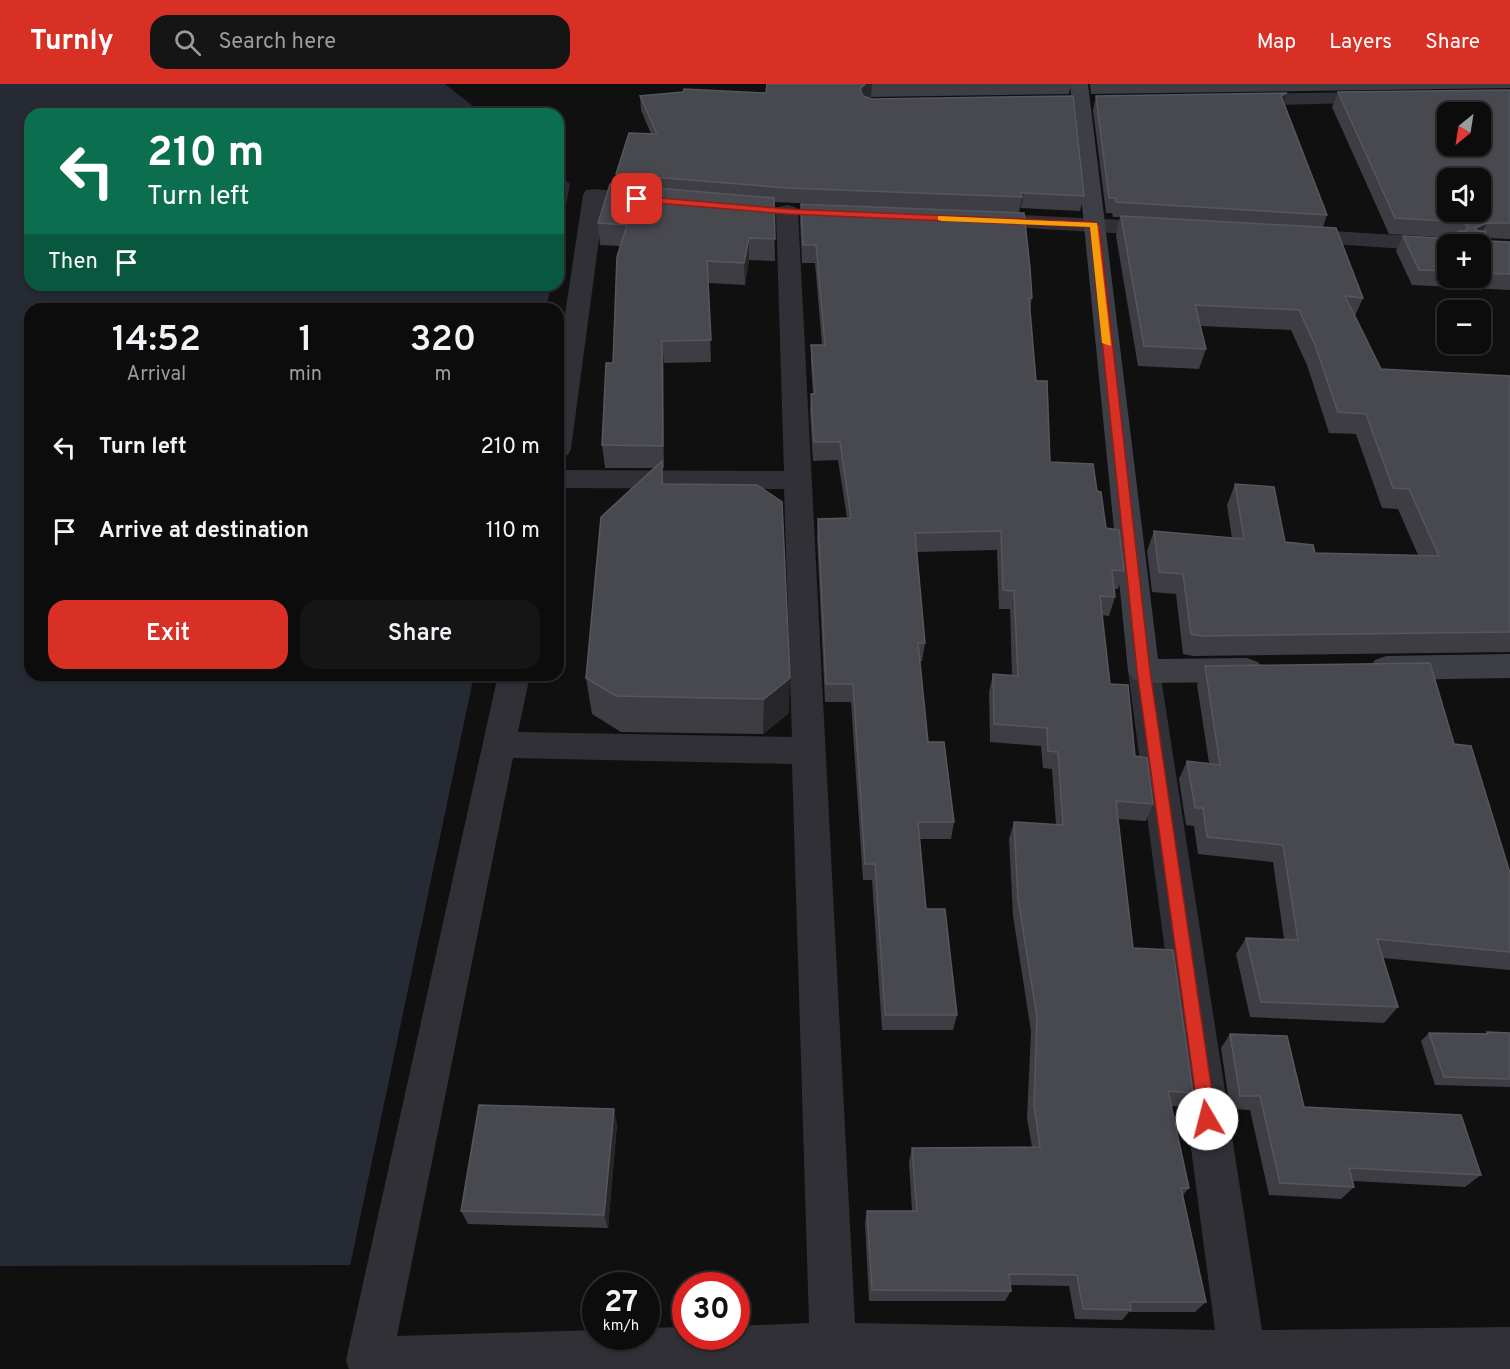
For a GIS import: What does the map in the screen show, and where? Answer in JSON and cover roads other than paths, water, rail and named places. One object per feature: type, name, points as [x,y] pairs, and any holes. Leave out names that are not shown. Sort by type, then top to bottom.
[{"type":"street","points":[[1057,103],[1079,93],[1104,103]]},
{"type":"street","points":[[1079,93],[1144,671],[1242,1362]]},
{"type":"street","points":[[1224,100],[1403,98]]},
{"type":"street","points":[[564,407],[594,195],[673,202]]},
{"type":"street","points":[[787,212],[833,1346]]},
{"type":"street","points":[[952,219],[1188,230]]},
{"type":"street","points":[[1271,235],[1437,244]]},
{"type":"street","points":[[564,479],[798,480]]},
{"type":"street","points":[[1356,668],[1510,666]]},
{"type":"street","points":[[1144,671],[1274,669]]},
{"type":"street","points":[[513,681],[369,1360],[833,1346],[1242,1362],[1510,1350]]},
{"type":"street","points":[[500,745],[809,751]]}]
